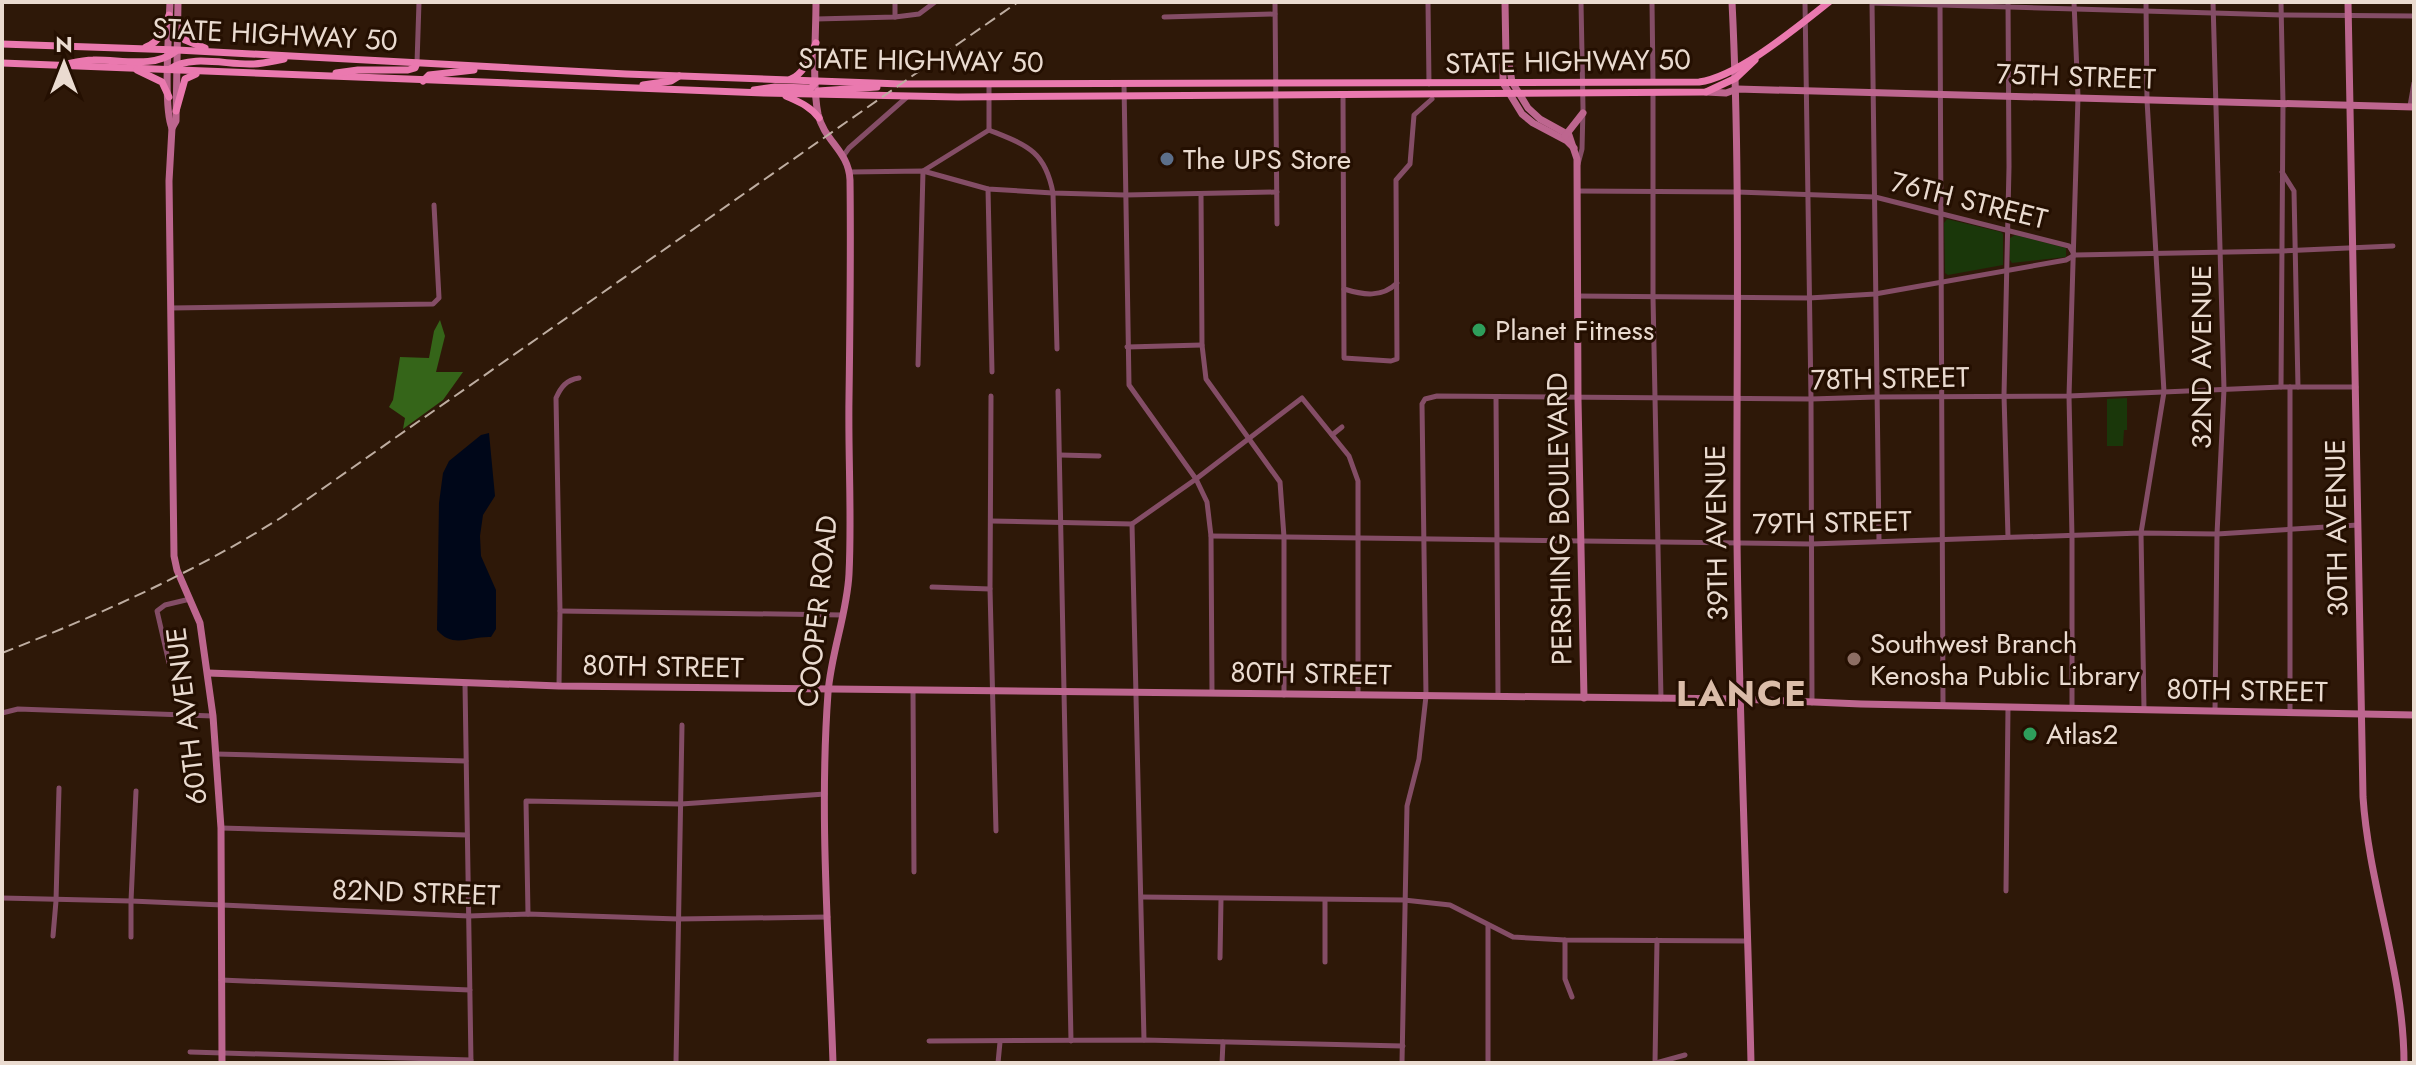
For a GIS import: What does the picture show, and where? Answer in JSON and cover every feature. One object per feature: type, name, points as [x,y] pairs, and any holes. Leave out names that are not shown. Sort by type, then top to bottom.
[{"type":"main road","name":"STATE HIGHWAY 50","points":[[2,63],[780,94],[989,97],[1706,92],[1725,83],[1829,2]]},
{"type":"main road","points":[[141,49],[156,43],[162,36],[169,15]]},
{"type":"main road","points":[[177,30],[190,43],[219,53]]},
{"type":"main road","points":[[787,81],[796,78],[804,68],[816,43]]},
{"type":"main road","name":"STATE HIGHWAY 50","points":[[2,44],[887,84],[1583,83],[1710,81],[1736,73]]},
{"type":"main road","points":[[53,66],[91,60],[137,62],[171,52]]},
{"type":"main road","points":[[174,69],[192,62],[256,64],[294,57]]},
{"type":"main road","points":[[318,76],[358,70],[408,70],[415,68],[417,63]]},
{"type":"main road","points":[[423,81],[429,75],[440,72],[512,68]]},
{"type":"main road","points":[[135,69],[162,82],[169,97]]},
{"type":"main road","points":[[176,111],[185,79],[202,72]]},
{"type":"main road","points":[[629,87],[671,81],[679,76]]},
{"type":"main road","points":[[740,92],[775,87],[811,88],[816,82]]},
{"type":"main road","points":[[816,94],[825,89],[866,89],[887,84]]},
{"type":"main road","points":[[780,94],[803,103],[819,118]]},
{"type":"street","name":"60TH AVENUE","points":[[170,2],[176,111],[169,181],[174,556],[200,623],[213,716],[221,828],[222,1063]]},
{"type":"street","name":"60TH AVENUE","points":[[171,52],[177,30],[178,2]]},
{"type":"street","points":[[417,63],[419,2]]},
{"type":"street","points":[[816,2],[819,118]]},
{"type":"street","points":[[895,2],[895,17]]},
{"type":"street","points":[[816,19],[919,14],[935,2]]},
{"type":"street","points":[[1275,2],[1277,224]]},
{"type":"street","points":[[1428,2],[1429,84]]},
{"type":"street","name":"PERSHING BOULEVARD","points":[[1505,2],[1506,59],[1503,83],[1515,94]]},
{"type":"street","points":[[1578,165],[1582,149],[1583,113],[1581,2]]},
{"type":"street","points":[[1652,2],[1653,82]]},
{"type":"street","name":"39TH AVENUE","points":[[1732,2],[1737,89],[1737,544],[1751,1063]]},
{"type":"street","points":[[1805,2],[1812,703]]},
{"type":"street","points":[[1879,541],[1872,2],[2074,5],[2146,11],[2282,15],[2414,16]]},
{"type":"street","points":[[2144,709],[2141,533],[2164,392],[2147,100],[2146,2]]},
{"type":"street","name":"32ND AVENUE","points":[[2213,2],[2224,389],[2217,534],[2215,711]]},
{"type":"street","points":[[2281,2],[2281,387]]},
{"type":"street","name":"30TH AVENUE","points":[[2348,2],[2363,797],[2368,847],[2398,993],[2404,1063]]},
{"type":"street","points":[[1940,3],[1943,705]]},
{"type":"street","points":[[2008,4],[2004,395],[2008,537]]},
{"type":"street","points":[[2072,708],[2069,396],[2078,97],[2074,5]]},
{"type":"street","points":[[1164,17],[1275,14]]},
{"type":"street","name":"PERSHING BOULEVARD","points":[[1506,59],[1522,114],[1565,136],[1574,148],[1578,165],[1578,399],[1584,698]]},
{"type":"street","name":"60TH AVENUE","points":[[172,128],[169,122],[169,97],[174,69]]},
{"type":"street","name":"75TH STREET","points":[[1710,81],[1737,89]]},
{"type":"street","points":[[1124,83],[1129,385],[1196,479],[1207,502],[1211,536],[1212,694]]},
{"type":"street","points":[[2412,106],[2414,83]]},
{"type":"street","points":[[989,84],[989,130]]},
{"type":"street","name":"75TH STREET","points":[[1706,92],[1726,93],[1737,89],[1941,93],[2412,106]]},
{"type":"street","points":[[1653,93],[1653,297],[1661,699]]},
{"type":"street","points":[[1343,94],[1344,358],[1391,361],[1397,359],[1396,180],[1410,164],[1414,115],[1432,99]]},
{"type":"street","points":[[844,155],[908,96]]},
{"type":"street","points":[[1565,136],[1583,113]]},
{"type":"street","name":"COOPER ROAD","points":[[819,118],[827,136],[844,155],[850,172],[849,577],[828,691],[825,794],[833,1063]]},
{"type":"street","points":[[923,171],[989,130]]},
{"type":"street","points":[[989,130],[1031,149],[1050,174],[1057,349]]},
{"type":"street","points":[[850,172],[923,171],[988,189],[1053,193],[1277,192]]},
{"type":"street","points":[[918,365],[923,171]]},
{"type":"street","points":[[2281,171],[2294,191],[2295,250],[2290,713]]},
{"type":"street","points":[[988,189],[992,372]]},
{"type":"street","name":"76TH STREET","points":[[1578,191],[1875,197],[2069,246],[2075,255],[2393,246]]},
{"type":"street","points":[[1201,194],[1202,345],[1206,379],[1280,482],[1284,537],[1284,695]]},
{"type":"street","points":[[171,308],[433,304],[439,298],[434,205]]},
{"type":"street","points":[[1577,296],[1809,298],[1875,294],[2066,260],[2075,255]]},
{"type":"street","points":[[1344,289],[1373,294],[1390,290],[1397,282]]},
{"type":"street","points":[[1127,347],[1202,345]]},
{"type":"street","points":[[559,686],[556,398],[562,387],[579,378]]},
{"type":"street","name":"78TH STREET","points":[[1423,539],[1422,404],[1425,399],[1437,396],[1737,400],[2069,396],[2356,387]]},
{"type":"street","points":[[1058,391],[1071,1041]]},
{"type":"street","points":[[991,396],[990,589],[996,831]]},
{"type":"street","points":[[1496,397],[1498,697]]},
{"type":"street","points":[[991,521],[1132,524],[1302,398],[1349,456],[1358,481],[1358,695]]},
{"type":"street","points":[[1332,435],[1342,427]]},
{"type":"street","points":[[1060,455],[1099,456]]},
{"type":"street","points":[[1132,524],[1144,1040]]},
{"type":"street","name":"79TH STREET","points":[[1211,536],[1811,544],[2141,533],[2217,534],[2358,525]]},
{"type":"street","points":[[1402,1063],[1407,806],[1419,759],[1426,696],[1423,539]]},
{"type":"street","points":[[932,587],[990,589]]},
{"type":"street","points":[[169,663],[157,611],[165,605],[191,599]]},
{"type":"street","points":[[560,611],[844,615]]},
{"type":"street","name":"80TH STREET","points":[[208,673],[559,686],[1740,699],[2414,715]]},
{"type":"street","points":[[190,1052],[471,1062],[465,684]]},
{"type":"street","points":[[913,690],[914,872]]},
{"type":"street","points":[[2006,891],[2008,707]]},
{"type":"street","points":[[2,713],[18,709],[213,716]]},
{"type":"street","points":[[676,1063],[682,725]]},
{"type":"street","points":[[216,754],[466,761]]},
{"type":"street","points":[[53,936],[59,788]]},
{"type":"street","points":[[131,937],[136,791]]},
{"type":"street","points":[[528,914],[526,801],[681,804],[825,794]]},
{"type":"street","points":[[221,828],[467,835]]},
{"type":"street","points":[[1142,897],[1404,900],[1450,905],[1513,937],[1747,941]]},
{"type":"street","name":"82ND STREET","points":[[2,898],[469,916],[528,914],[678,919],[828,917]]},
{"type":"street","points":[[1220,958],[1221,899]]},
{"type":"street","points":[[1325,900],[1325,962]]},
{"type":"street","points":[[1488,925],[1488,1063]]},
{"type":"street","points":[[1565,940],[1565,979],[1572,997]]},
{"type":"street","points":[[1657,940],[1655,1063],[1685,1055]]},
{"type":"street","points":[[221,980],[470,990]]},
{"type":"street","points":[[929,1041],[1144,1040],[1403,1046]]},
{"type":"street","points":[[998,1063],[1000,1042]]},
{"type":"street","points":[[1222,1063],[1223,1042]]},
{"type":"green space","points":[[1947,219],[2001,232],[2003,265],[1945,273],[1944,223]]},
{"type":"green space","points":[[2015,235],[2066,248],[2066,257],[2012,263],[2010,238]]},
{"type":"green space","points":[[440,320],[445,336],[436,372],[463,372],[443,400],[403,429],[405,418],[389,407],[393,400],[400,357],[429,358],[434,331]]},
{"type":"green space","points":[[2127,398],[2127,430],[2124,430],[2123,446],[2107,446],[2107,399]]},
{"type":"water","points":[[489,433],[495,496],[483,515],[480,536],[481,556],[496,590],[496,629],[491,637],[449,639],[437,630],[439,503],[443,473],[449,461],[481,435]]},
{"type":"railway","points":[[2,653],[145,592],[214,557],[282,517],[1018,2]]},
{"type":"place","name":"The UPS Store","points":[[1167,159]]},
{"type":"place","name":"Planet Fitness","points":[[1479,330]]},
{"type":"place","name":"Southwest Branch Kenosha Public Library","points":[[1854,659]]},
{"type":"place","name":"Atlas2","points":[[2030,734]]},
{"type":"district","name":"LANCE","points":[[1742,693]]}]
